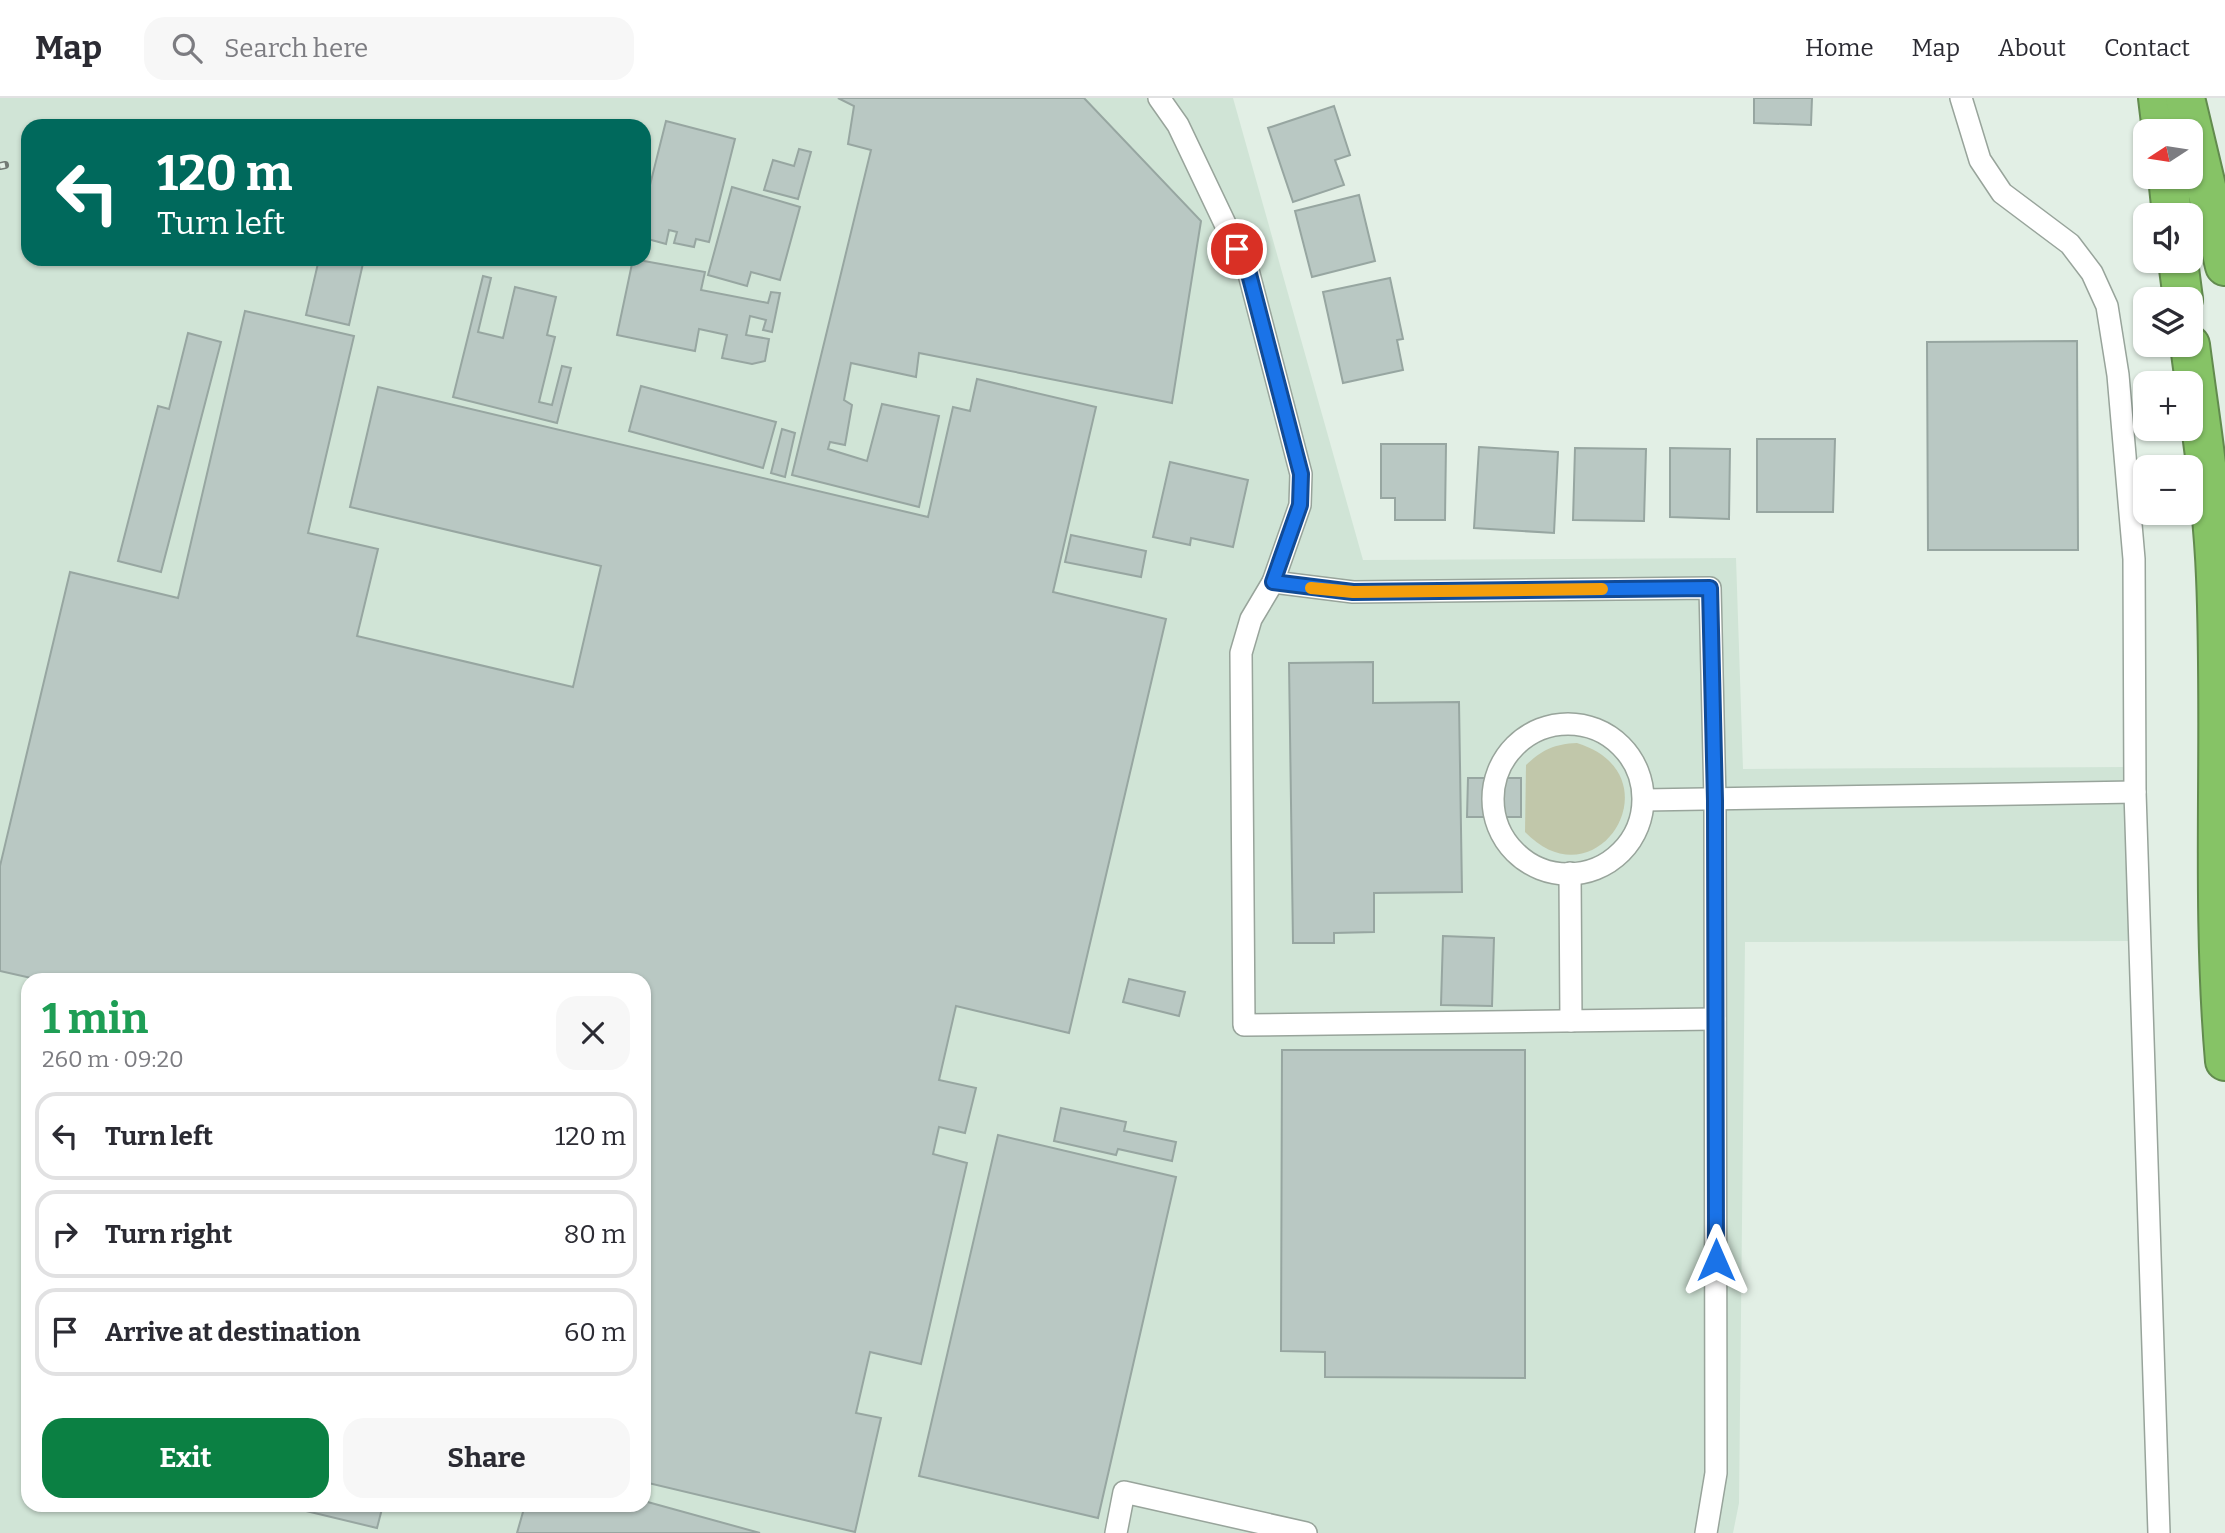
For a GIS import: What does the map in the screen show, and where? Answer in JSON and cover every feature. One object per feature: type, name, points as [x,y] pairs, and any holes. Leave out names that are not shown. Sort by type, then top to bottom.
[{"type":"highway","points":[[2158,98],[2161,119]]},
{"type":"highway","points":[[2185,98],[2225,267]]},
{"type":"highway","points":[[2192,357],[2209,485],[2216,575],[2219,944],[2225,1060]]},
{"type":"lane","points":[[1159,98],[1178,125],[1249,274],[1301,474],[1300,505],[1273,582],[1251,619],[1241,653],[1244,1025],[1715,1019]]},
{"type":"lane","points":[[1961,98],[1980,160],[2002,193],[2070,244],[2092,273],[2107,306],[2118,375],[2134,559],[2135,792],[2159,1533]]},
{"type":"lane","points":[[1273,582],[1353,592],[1710,588],[1715,801],[1716,1473],[1706,1533]]},
{"type":"lane","points":[[1565,723],[1590,726],[1612,737],[1629,754],[1640,776],[1643,800],[1639,825],[1626,847],[1607,864],[1584,873],[1570,873],[1558,874],[1534,866],[1514,851],[1500,830],[1493,806],[1495,782],[1504,759],[1521,741],[1541,728],[1565,723]]},
{"type":"lane","points":[[1643,800],[1715,801],[2135,792]]},
{"type":"lane","points":[[1570,873],[1571,1021]]},
{"type":"lane","points":[[1116,1533],[1124,1492],[1306,1533]]},
{"type":"shaded area","points":[[0,98],[1233,98],[1363,560],[1736,558],[1743,769],[2126,767],[2134,941],[1745,942],[1739,1503],[1733,1533],[0,1533]]},
{"type":"shaded area","points":[[1577,743],[1607,759],[1622,781],[1624,805],[1616,828],[1600,845],[1578,854],[1552,851],[1525,832],[1526,765],[1549,749]]},
{"type":"building","points":[[838,98],[1084,98],[1201,221],[1172,403],[919,353],[916,377],[851,363],[844,400],[852,405],[845,445],[830,442],[828,449],[867,461],[882,404],[939,416],[919,507],[792,475],[871,150],[848,144],[854,106]]},
{"type":"building","points":[[1754,98],[1812,98],[1811,125],[1754,123]]},
{"type":"building","points":[[1334,106],[1350,155],[1335,160],[1344,185],[1293,202],[1268,128]]},
{"type":"building","points":[[666,121],[735,139],[709,242],[696,239],[694,247],[674,243],[677,232],[669,230],[666,244],[651,240],[651,181]]},
{"type":"building","points":[[799,149],[811,152],[798,199],[764,190],[773,160],[794,166]]},
{"type":"building","points":[[732,187],[800,207],[780,280],[751,272],[747,286],[708,275]]},
{"type":"building","points":[[1359,195],[1375,261],[1312,277],[1295,211]]},
{"type":"building","points":[[651,262],[705,272],[701,290],[768,303],[771,292],[780,293],[772,332],[763,330],[766,320],[750,316],[746,335],[769,339],[765,361],[752,364],[722,358],[727,335],[699,329],[695,351],[617,335],[632,266],[651,266]]},
{"type":"building","points":[[317,266],[362,266],[349,325],[306,315]]},
{"type":"building","points":[[483,276],[491,278],[478,332],[503,338],[515,287],[556,297],[547,335],[555,337],[539,402],[552,405],[562,366],[571,368],[557,423],[453,397]]},
{"type":"building","points":[[1390,278],[1403,339],[1397,340],[1403,370],[1343,383],[1323,292]]},
{"type":"building","points":[[245,311],[354,336],[308,533],[378,549],[357,636],[573,687],[601,566],[350,507],[378,387],[928,517],[953,407],[970,411],[977,379],[1096,407],[1053,592],[1166,619],[1069,1033],[956,1006],[939,1080],[976,1088],[965,1133],[939,1127],[933,1154],[967,1163],[921,1364],[870,1352],[856,1413],[881,1418],[855,1532],[651,1484],[651,973],[21,973],[21,976],[0,971],[0,866],[70,572],[178,598]]},
{"type":"building","points":[[188,333],[221,342],[161,572],[118,561],[158,406],[169,409]]},
{"type":"building","points":[[2077,341],[2078,550],[1928,550],[1927,342]]},
{"type":"building","points":[[641,386],[776,422],[763,468],[629,431]]},
{"type":"building","points":[[782,429],[795,433],[785,477],[771,473]]},
{"type":"building","points":[[1757,439],[1835,439],[1833,512],[1757,512]]},
{"type":"building","points":[[1381,444],[1446,444],[1445,520],[1395,520],[1395,498],[1381,498]]},
{"type":"building","points":[[1479,447],[1558,452],[1554,533],[1474,528]]},
{"type":"building","points":[[1575,448],[1646,449],[1644,521],[1573,520]]},
{"type":"building","points":[[1670,448],[1730,449],[1729,519],[1670,517]]},
{"type":"building","points":[[1170,462],[1248,480],[1233,547],[1191,538],[1190,545],[1153,537]]},
{"type":"building","points":[[1071,535],[1146,551],[1141,577],[1065,562]]},
{"type":"building","points":[[1373,662],[1373,703],[1459,702],[1462,892],[1374,893],[1374,932],[1334,933],[1334,943],[1293,943],[1289,663]]},
{"type":"building","points":[[1468,778],[1521,778],[1521,817],[1467,817]]},
{"type":"building","points":[[1443,936],[1494,938],[1492,1006],[1441,1005]]},
{"type":"building","points":[[1129,979],[1185,992],[1179,1016],[1123,1002]]},
{"type":"building","points":[[1282,1050],[1525,1050],[1525,1378],[1325,1377],[1325,1352],[1281,1351]]},
{"type":"building","points":[[1061,1108],[1126,1122],[1124,1131],[1176,1142],[1172,1161],[1118,1149],[1116,1155],[1054,1141]]},
{"type":"building","points":[[998,1135],[1176,1177],[1098,1518],[919,1476]]},
{"type":"building","points":[[651,1503],[760,1533],[517,1533],[523,1512],[651,1512]]},
{"type":"building","points":[[310,1512],[381,1512],[377,1528]]},
{"type":"railway","points":[[0,166],[5,165]]},
{"type":"slow traffic","points":[[1311,588],[1336,592],[1602,589]]},
{"type":"route","points":[[1237,249],[1249,274],[1301,474],[1300,505],[1273,582],[1336,592],[1710,588],[1715,801],[1716,1260]]}]
